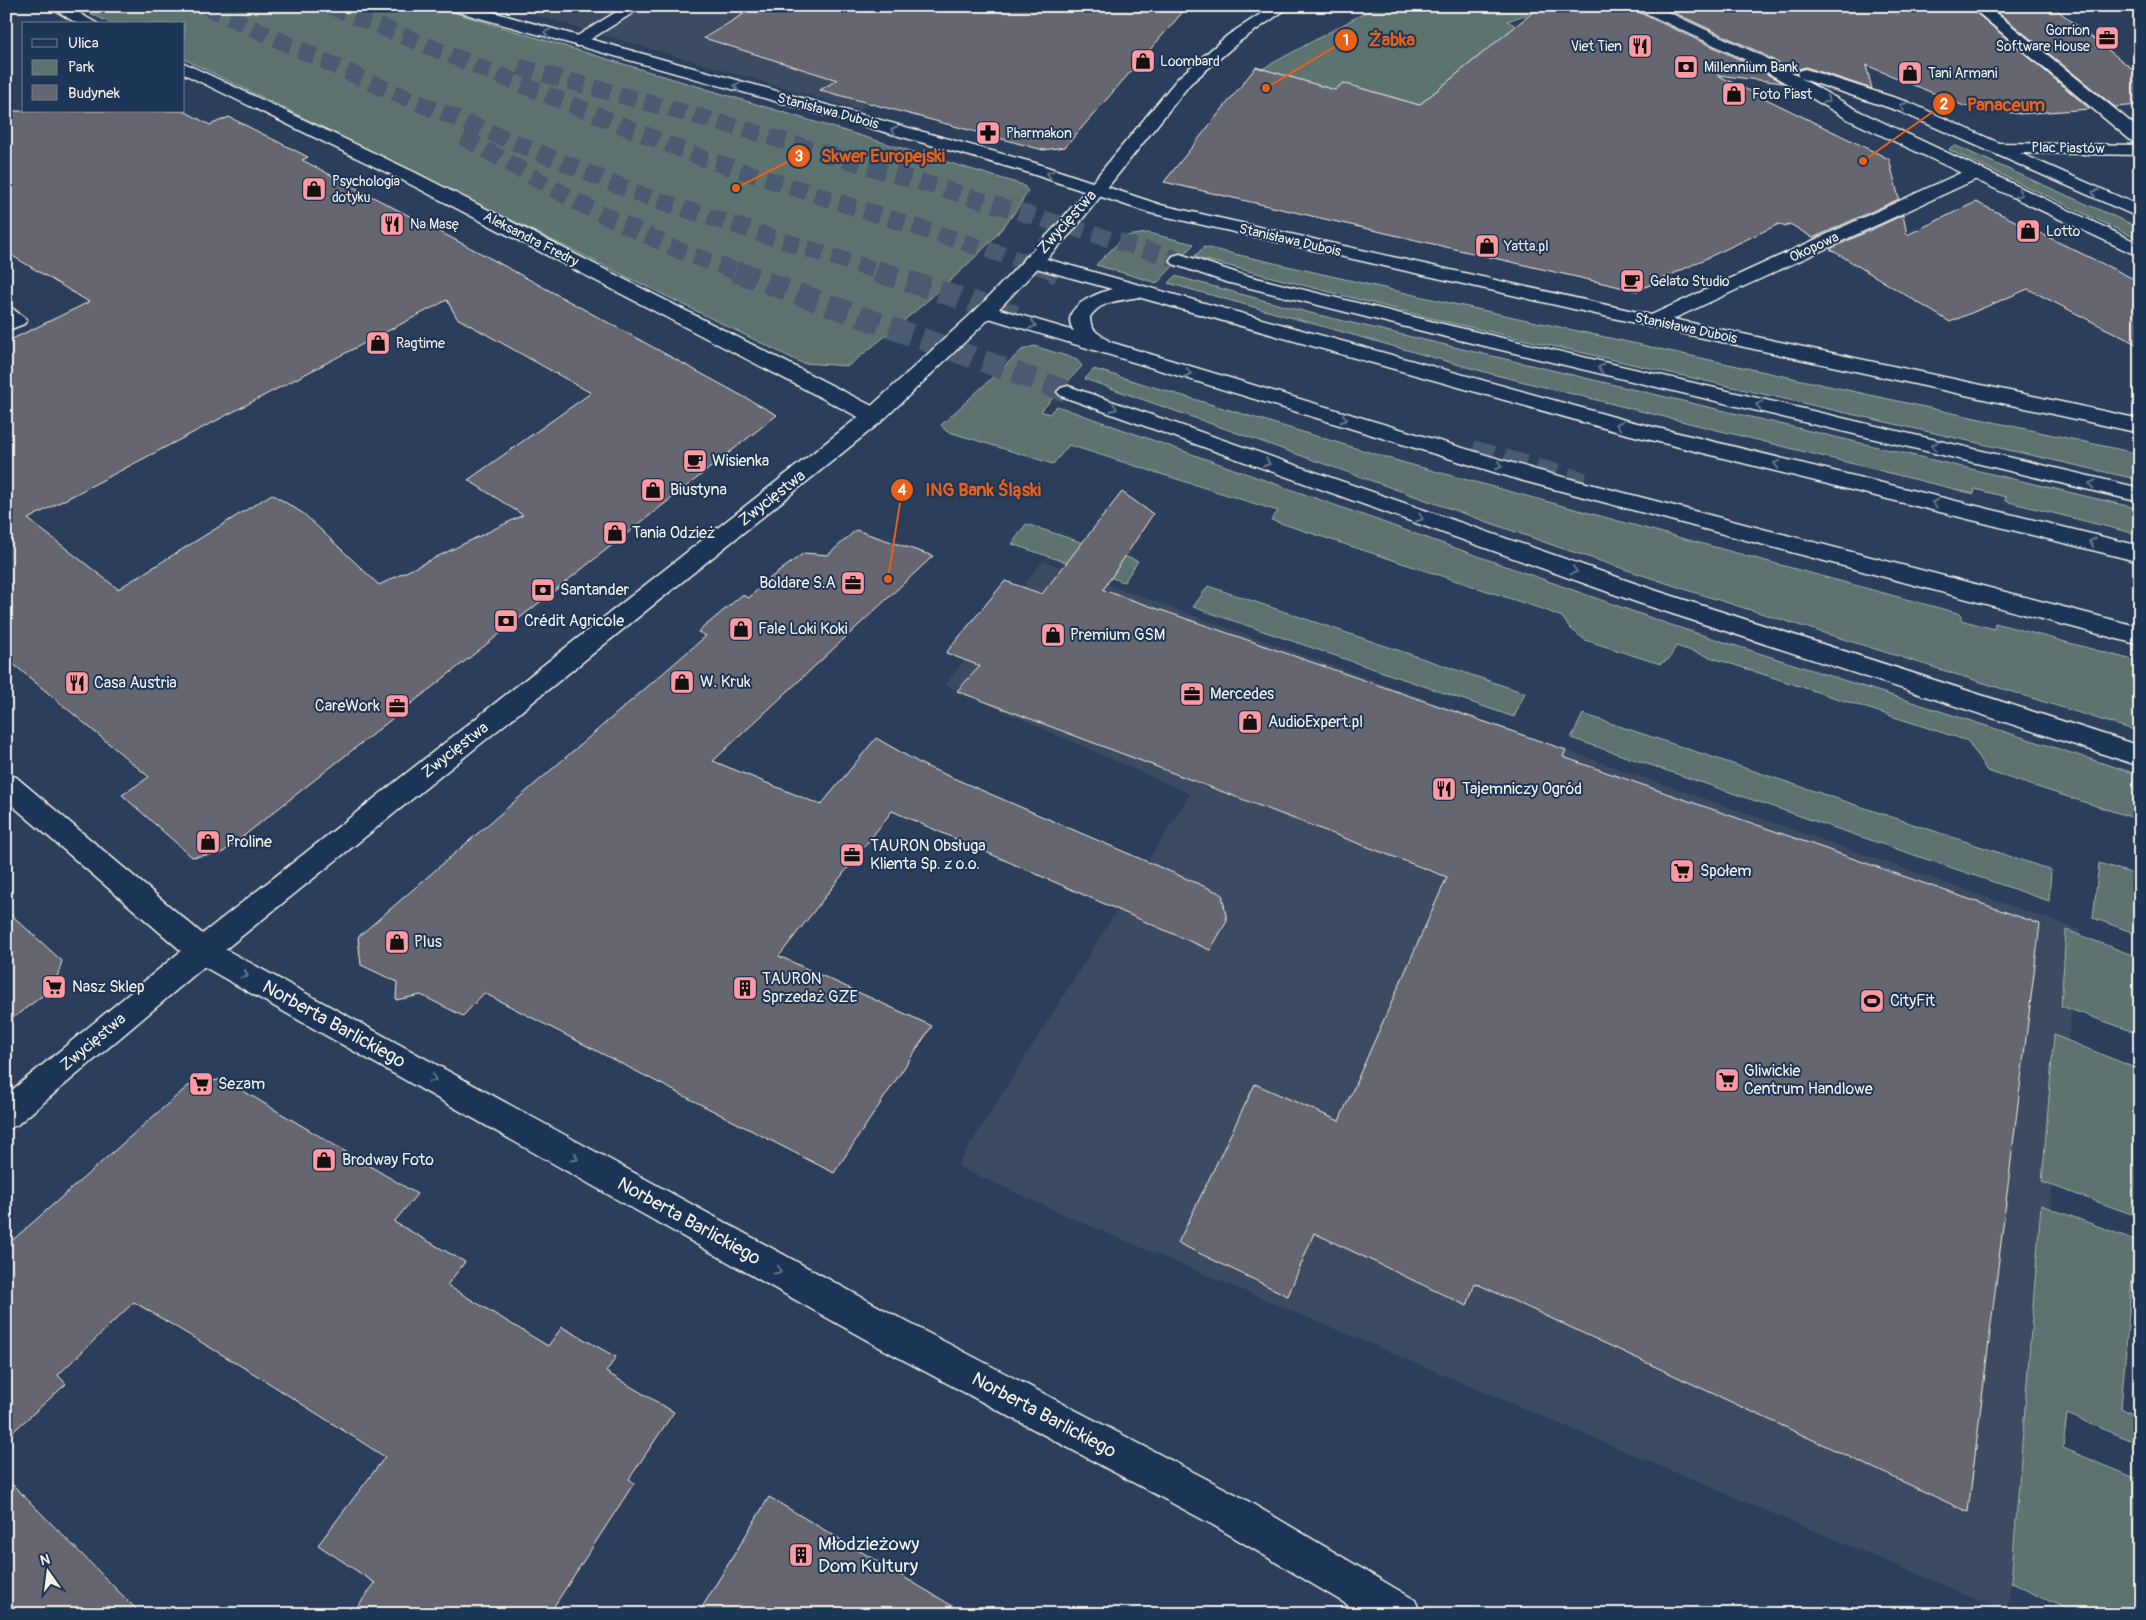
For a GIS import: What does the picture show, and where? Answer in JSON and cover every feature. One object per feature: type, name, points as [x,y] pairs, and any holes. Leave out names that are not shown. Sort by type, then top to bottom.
[{"type":"street","points":[[55,6],[86,22]]},
{"type":"street","name":"Stanisława Dubois","points":[[453,6],[1022,165],[1176,214],[1652,321],[2140,426]]},
{"type":"street","points":[[577,41],[637,6]]},
{"type":"street","name":"Zwycięstwa","points":[[6,1115],[202,951],[874,416],[986,310],[1065,228],[1184,81],[1234,38],[1284,6]]},
{"type":"street","points":[[1642,6],[1754,58],[1855,116],[2140,251]]},
{"type":"street","points":[[1977,6],[2140,139]]},
{"type":"street","points":[[1754,58],[1902,106],[2140,213]]},
{"type":"street","name":"Aleksandra Fredry","points":[[185,68],[408,176],[874,416]]},
{"type":"street","name":"Plac Piastów","points":[[1995,148],[2140,150]]},
{"type":"street","name":"Okopowa","points":[[1652,321],[1975,173]]},
{"type":"street","points":[[1180,260],[1233,278],[1430,327],[2140,495]]},
{"type":"street","points":[[1032,261],[1619,425],[2140,554]]},
{"type":"street","points":[[1107,348],[1084,333],[1078,321],[1081,313],[1088,305],[1107,296],[1132,292],[1147,294]]},
{"type":"street","points":[[986,310],[1552,482],[2140,636]]},
{"type":"street","points":[[6,313],[17,320],[6,325]]},
{"type":"street","points":[[1068,392],[1648,597],[2140,756]]},
{"type":"street","name":"Norberta Barlickiego","points":[[6,784],[202,951],[883,1329],[1227,1512],[1401,1614]]},
{"type":"shaded area","points":[[505,6],[1025,6],[859,110]]},
{"type":"shaded area","points":[[1043,561],[1574,753],[2080,930],[2007,1612],[1076,1220],[957,1166],[1190,794],[945,685]]},
{"type":"green space","points":[[76,6],[432,6],[1023,185],[1028,191],[1012,216],[973,260],[913,313],[848,366],[802,363],[185,59],[185,22],[108,22]]},
{"type":"green space","points":[[1377,6],[1551,6],[1507,21],[1516,26],[1419,105],[1343,83],[1335,90],[1262,69]]},
{"type":"green space","points":[[1956,146],[2140,228],[2140,240],[1949,150],[1951,147]]},
{"type":"green space","points":[[1148,233],[1194,244],[1157,283],[1096,265],[1125,236]]},
{"type":"green space","points":[[1204,247],[1454,304],[2140,454],[2140,480],[1434,319],[1194,257]]},
{"type":"green space","points":[[1175,276],[1310,313],[2140,509],[2140,535],[2005,501],[2006,497],[1975,489],[1974,494],[1492,374],[1168,283]]},
{"type":"green space","points":[[1034,346],[1076,359],[1082,366],[1041,411],[1049,414],[1057,406],[1671,625],[2140,775],[2140,820],[1987,771],[1968,741],[1676,646],[1669,659],[1660,664],[1585,640],[1570,628],[1562,617],[1271,520],[1278,511],[1069,445],[1053,464],[946,431],[941,425],[1022,350]]},
{"type":"green space","points":[[1094,369],[1405,463],[1961,614],[1961,620],[1994,629],[1995,623],[2140,662],[2140,732],[1690,591],[1558,547],[1085,379]]},
{"type":"green space","points":[[1026,524],[1138,561],[1124,582],[1012,544]]},
{"type":"green space","points":[[1208,586],[1525,693],[1514,717],[1193,607]]},
{"type":"green space","points":[[1583,714],[2051,870],[2049,901],[1571,738]]},
{"type":"green space","points":[[2099,863],[2140,876],[2140,935],[2093,918]]},
{"type":"green space","points":[[2066,930],[2140,958],[2140,1034],[2061,1006]]},
{"type":"green space","points":[[2054,1035],[2140,1070],[2134,1215],[2042,1182]]},
{"type":"green space","points":[[2041,1205],[2135,1240],[2121,1408],[2140,1418],[2140,1444],[2067,1414],[2063,1448],[2140,1480],[2140,1614],[2077,1614],[2011,1583]]},
{"type":"building","points":[[757,6],[1188,6],[1065,147],[1043,150],[820,90],[837,80],[704,38]]},
{"type":"building","points":[[1551,6],[1633,6],[1636,11],[1747,63],[1783,83],[1717,75],[1889,159],[1899,199],[1813,238],[1790,224],[1785,227],[1779,224],[1637,291],[1164,182],[1256,67],[1335,90],[1343,83],[1419,105],[1533,12]]},
{"type":"building","points":[[1660,6],[1968,6],[2090,109],[2020,114],[1964,106],[1866,65],[1872,89],[1806,67],[1798,69],[1796,73],[1761,53]]},
{"type":"building","points":[[1990,6],[2052,6],[2140,75],[2140,105],[2115,107]]},
{"type":"building","points":[[6,111],[185,112],[210,125],[229,117],[308,157],[302,160],[488,257],[777,415],[222,853],[192,857],[122,795],[149,777],[6,658],[6,342],[89,302],[6,252]],"holes":[[[447,300],[457,318],[591,393],[468,480],[523,515],[379,585],[304,514],[272,494],[118,589],[28,519]]]},
{"type":"building","points":[[1976,202],[2140,282],[2140,346],[2028,289],[1950,322],[1830,249],[1903,215],[1907,235]]},
{"type":"building","name":"Gliwickie Centrum Handlowe","points":[[1122,492],[1153,514],[1103,590],[1566,750],[1563,757],[2040,924],[1968,1512],[1475,1283],[1467,1306],[1314,1233],[1288,1296],[1178,1243],[1255,1084],[1339,1121],[1447,877],[957,691],[980,666],[946,653],[1005,581],[1042,594]]},
{"type":"building","points":[[856,530],[933,556],[713,761],[821,805],[876,738],[923,765],[1222,894],[1227,921],[1210,950],[892,811],[779,956],[932,1026],[834,1173],[484,993],[463,1016],[421,995],[396,1000],[397,982],[361,965],[358,937],[706,636],[698,632],[742,595],[749,598],[766,581],[804,553],[828,555]]},
{"type":"building","points":[[6,910],[62,961],[54,987],[6,1023]]},
{"type":"building","points":[[223,1079],[417,1194],[394,1222],[465,1262],[447,1285],[548,1346],[562,1327],[616,1357],[606,1372],[674,1412],[629,1479],[634,1483],[549,1614],[352,1614],[375,1583],[318,1545],[385,1457],[261,1378],[134,1302],[58,1375],[66,1384],[6,1438],[6,1246],[188,1086]]},
{"type":"building","points":[[6,1478],[141,1614],[6,1614]]},
{"type":"building","name":"Młodzieżowy Dom Kultury","points":[[769,1497],[966,1614],[698,1614]]},
{"type":"tunnel","points":[[205,6],[383,88],[644,196],[880,272]]},
{"type":"tunnel","points":[[330,6],[702,158],[1056,272]]},
{"type":"tunnel","points":[[519,67],[747,130],[1180,260]]},
{"type":"tunnel","points":[[463,137],[579,203],[680,251],[738,272]]},
{"type":"tunnel","points":[[735,271],[1068,392]]},
{"type":"tunnel","points":[[876,271],[1016,316]]},
{"type":"tunnel","points":[[1052,271],[1058,273]]},
{"type":"tunnel","points":[[1472,451],[1584,483]]},
{"type":"place","name":"Gorrion Software House","points":[[2107,38]]},
{"type":"place","name":"Viet Tien","points":[[1640,46]]},
{"type":"place","name":"Loombard","points":[[1143,61]]},
{"type":"place","name":"Millennium Bank","points":[[1686,67]]},
{"type":"place","name":"Tani Armani","points":[[1910,73]]},
{"type":"place","name":"Żabka","points":[[1266,88]]},
{"type":"place","name":"Foto Piast","points":[[1734,94]]},
{"type":"place","name":"Pharmakon","points":[[988,133]]},
{"type":"place","name":"Panaceum","points":[[1863,161]]},
{"type":"place","name":"Skwer Europejski","points":[[736,188]]},
{"type":"place","name":"Psychologia dotyku","points":[[314,189]]},
{"type":"place","name":"Na Masę","points":[[392,224]]},
{"type":"place","name":"Lotto","points":[[2028,231]]},
{"type":"place","name":"Yatta.pl","points":[[1487,246]]},
{"type":"place","name":"Gelato Studio","points":[[1632,281]]},
{"type":"place","name":"Ragtime","points":[[378,343]]},
{"type":"place","name":"Wisienka","points":[[695,461]]},
{"type":"place","name":"Biustyna","points":[[653,490]]},
{"type":"place","name":"Tania Odzież","points":[[615,533]]},
{"type":"place","name":"ING Bank Śląski","points":[[888,579]]},
{"type":"place","name":"Boldare S.A","points":[[853,583]]},
{"type":"place","name":"Santander","points":[[543,590]]},
{"type":"place","name":"Crédit Agricole","points":[[506,621]]},
{"type":"place","name":"Fale Loki Koki","points":[[741,629]]},
{"type":"place","name":"Premium GSM","points":[[1053,635]]},
{"type":"place","name":"W. Kruk","points":[[682,682]]},
{"type":"place","name":"Casa Austria","points":[[77,683]]},
{"type":"place","name":"Mercedes","points":[[1192,694]]},
{"type":"place","name":"CareWork","points":[[397,706]]},
{"type":"place","name":"AudioExpert.pl","points":[[1250,722]]},
{"type":"place","name":"Tajemniczy Ogród","points":[[1444,789]]},
{"type":"place","name":"Proline","points":[[208,842]]},
{"type":"place","name":"TAURON Obsługa Klienta Sp. z o.o.","points":[[852,855]]},
{"type":"place","name":"Społem","points":[[1682,871]]},
{"type":"place","name":"Plus","points":[[397,942]]},
{"type":"place","name":"Nasz Sklep","points":[[54,987]]},
{"type":"place","name":"TAURON Sprzedaż GZE","points":[[745,988]]},
{"type":"place","name":"CityFit","points":[[1872,1001]]},
{"type":"place","name":"Gliwickie Centrum Handlowe","points":[[1727,1080]]},
{"type":"place","name":"Sezam","points":[[201,1084]]},
{"type":"place","name":"Brodway Foto","points":[[324,1160]]},
{"type":"place","name":"Młodzieżowy Dom Kultury","points":[[801,1555]]}]
